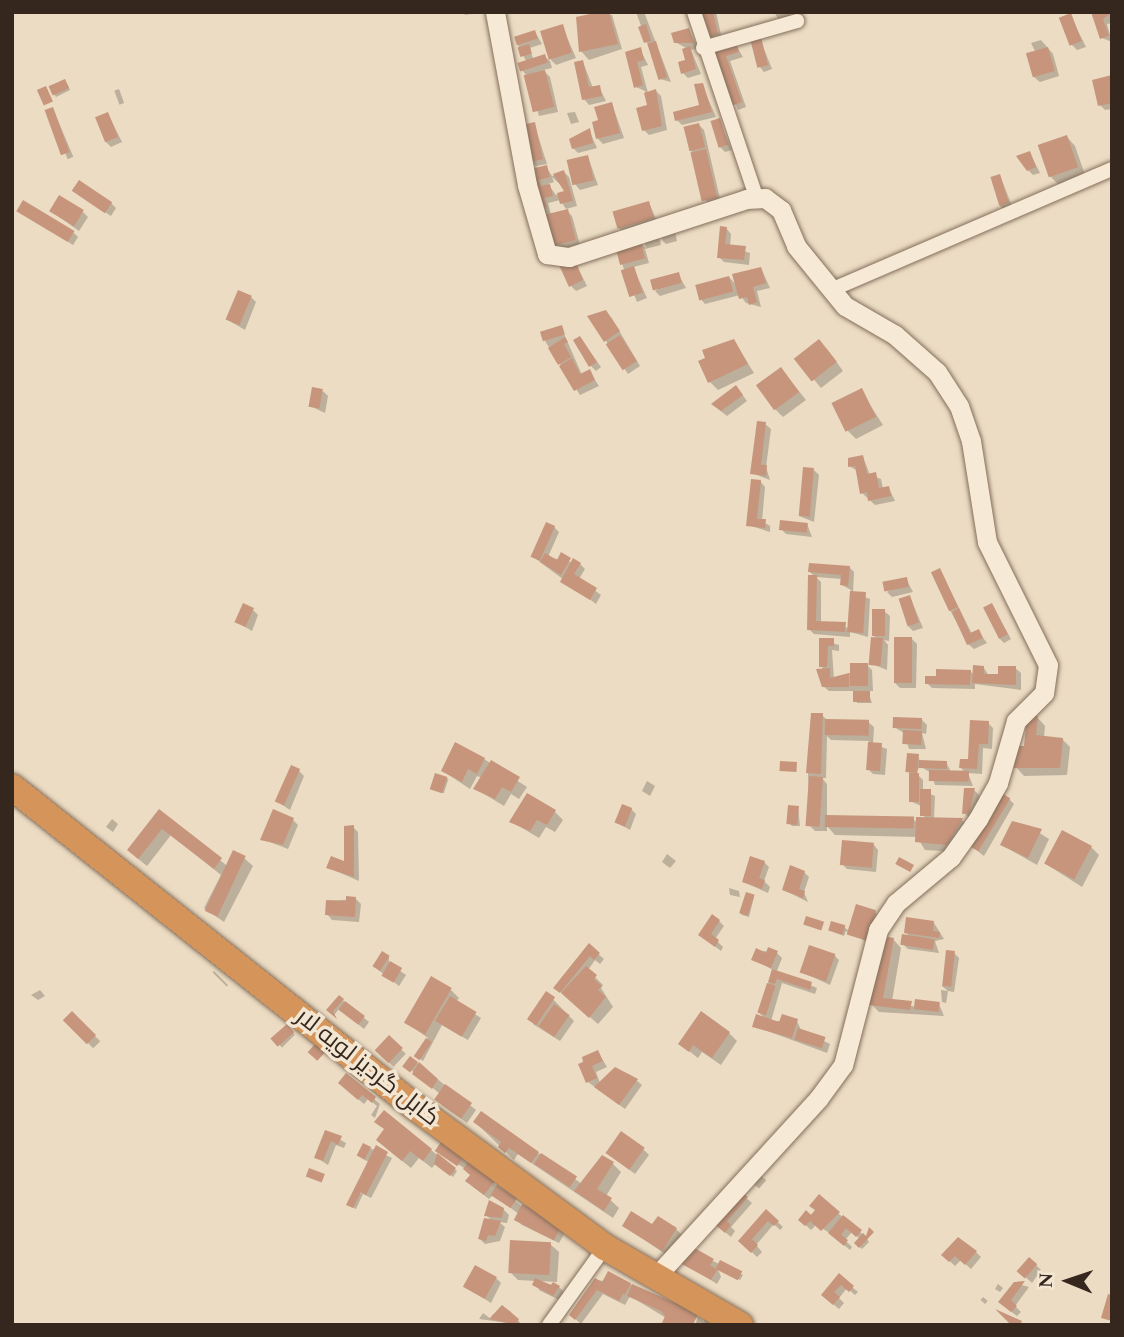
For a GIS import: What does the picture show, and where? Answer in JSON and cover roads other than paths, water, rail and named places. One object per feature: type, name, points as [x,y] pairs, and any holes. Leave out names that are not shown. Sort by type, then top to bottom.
[{"type":"highway","name":"کابل گردیز لویه لار","points":[[12,787],[415,1107],[606,1247],[658,1274],[740,1325]]},
{"type":"street","points":[[495,12],[527,185],[547,254],[569,257],[757,198],[765,198],[781,210],[796,246],[845,306],[895,335],[937,372],[958,406],[971,441],[987,542],[1048,664],[1048,681],[1044,693],[1016,721],[998,782],[978,820],[951,857],[896,903],[878,930],[843,1065],[818,1099],[658,1274]]},
{"type":"street","points":[[694,12],[703,48],[757,198]]},
{"type":"street","points":[[703,48],[797,21]]},
{"type":"street","points":[[831,290],[1112,169]]},
{"type":"street","points":[[549,1325],[606,1247]]}]
